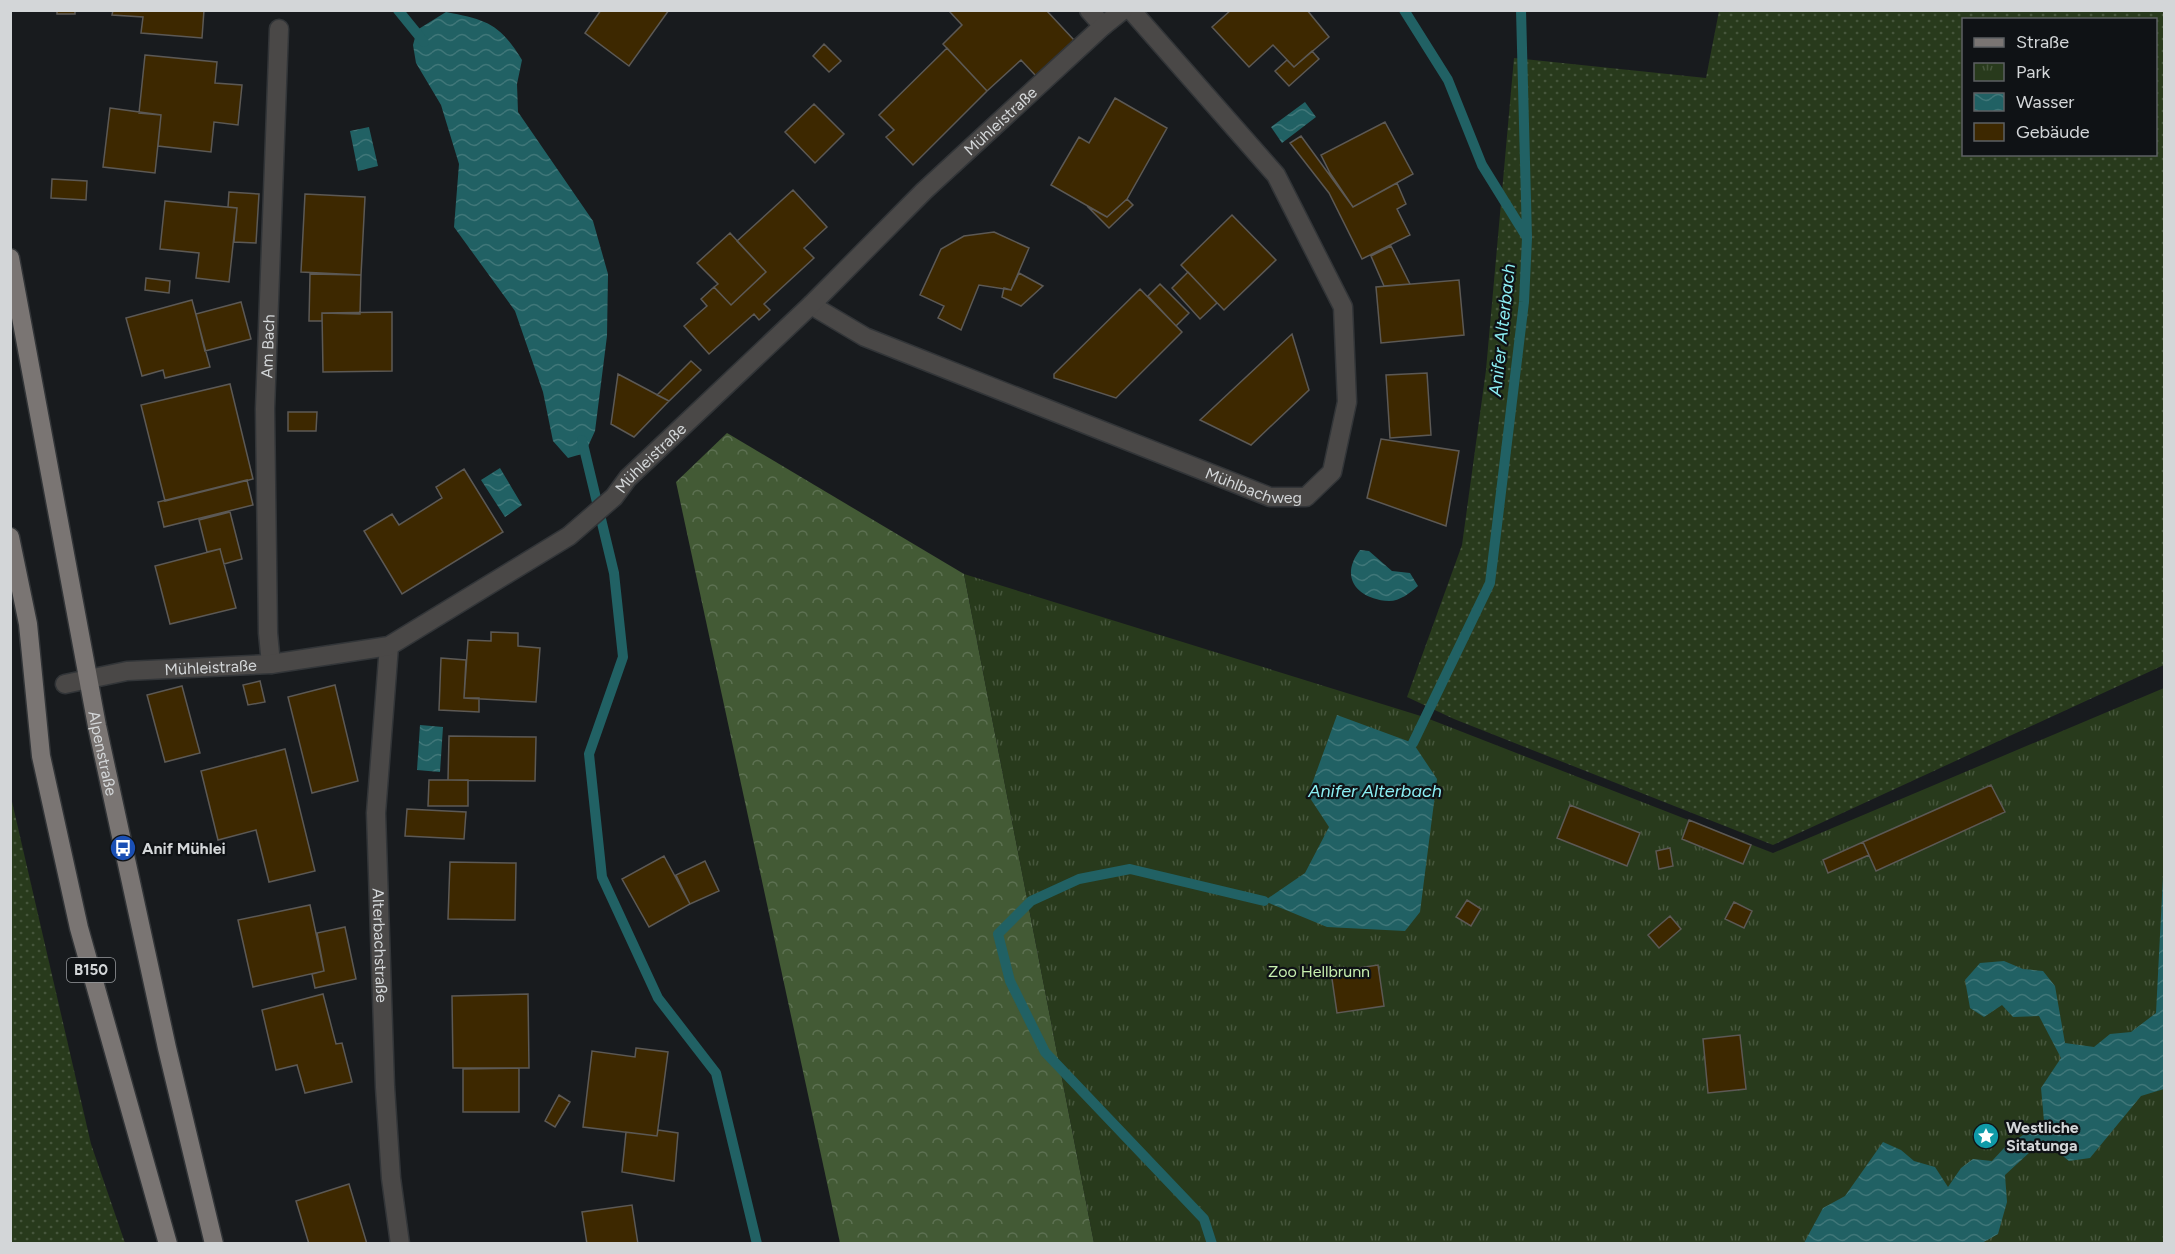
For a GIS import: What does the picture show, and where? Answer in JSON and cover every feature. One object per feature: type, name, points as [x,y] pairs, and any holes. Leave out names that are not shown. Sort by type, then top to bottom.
[{"type":"main road","name":"Alpenstraße","points":[[10,258],[89,677],[164,1037],[214,1244]]},
{"type":"main road","name":"B150","points":[[10,537],[28,624],[33,692],[46,779],[80,928],[168,1244]]},
{"type":"street","points":[[1089,10],[1102,26]]},
{"type":"street","name":"Mühleistraße","points":[[65,684],[127,670],[272,664],[389,646],[568,536],[614,497],[628,478],[811,305],[911,204],[1102,26],[1123,10]]},
{"type":"street","name":"Mühlbachweg","points":[[811,305],[865,337],[1270,497],[1306,497],[1332,472],[1347,402],[1343,307],[1276,175],[1131,10]]},
{"type":"street","name":"Am Bach","points":[[272,664],[268,633],[265,409],[279,29]]},
{"type":"street","name":"Alterbachstraße","points":[[389,646],[376,813],[385,1087],[391,1178],[400,1244]]},
{"type":"green space","points":[[1719,11],[2164,11],[2164,665],[1773,845],[1454,719],[1407,697],[1462,545],[1486,370],[1514,58],[1706,78]]},
{"type":"green space","points":[[727,433],[964,574],[1094,1243],[840,1243],[676,482]]},
{"type":"green space","name":"Zoo Hellbrunn","points":[[964,574],[1424,717],[1773,853],[2164,688],[2164,1243],[1094,1243]]},
{"type":"green space","points":[[10,793],[91,1144],[125,1243],[11,1243]]},
{"type":"water","points":[[446,12],[491,25],[514,48],[522,60],[517,84],[518,112],[593,221],[608,274],[607,336],[595,431],[585,453],[568,458],[553,441],[543,392],[515,311],[454,227],[459,164],[441,105],[416,63],[413,45],[417,30]]},
{"type":"water","points":[[1305,102],[1316,117],[1282,143],[1271,127]]},
{"type":"water","points":[[369,127],[378,166],[358,171],[350,131]]},
{"type":"water","points":[[500,468],[522,505],[505,517],[481,480]]},
{"type":"water","points":[[1360,550],[1369,551],[1392,571],[1410,573],[1418,586],[1405,596],[1393,601],[1368,596],[1360,591],[1352,577],[1351,569]]},
{"type":"water","name":"Anifer Alterbach","points":[[1337,715],[1413,743],[1437,779],[1420,912],[1405,931],[1327,927],[1264,901],[1305,873],[1329,827],[1308,795]]},
{"type":"water","points":[[420,725],[443,727],[440,772],[417,770]]},
{"type":"water","points":[[2164,857],[2164,1089],[2141,1096],[2090,1158],[2069,1161],[2043,1140],[2005,1175],[2007,1202],[1998,1234],[1982,1243],[1804,1243],[1823,1208],[1845,1196],[1883,1142],[1901,1150],[1914,1161],[1935,1167],[1948,1187],[1961,1168],[1973,1159],[1992,1161],[2005,1147],[2044,1121],[2041,1088],[2061,1058],[2039,1016],[2013,1017],[2002,1005],[1984,1017],[1970,1008],[1965,980],[1980,963],[2004,961],[2023,969],[2043,971],[2055,986],[2065,1043],[2094,1047],[2110,1034],[2131,1032],[2156,1013]]},
{"type":"building","points":[[57,10],[75,10],[75,14],[57,14]]},
{"type":"building","points":[[113,10],[204,10],[202,38],[141,33],[143,17],[112,15]]},
{"type":"building","points":[[601,10],[669,10],[629,66],[585,33]]},
{"type":"building","points":[[952,10],[1046,10],[1074,40],[1036,76],[1021,60],[987,91],[943,44],[962,25],[950,12]]},
{"type":"building","points":[[1231,10],[1307,10],[1329,37],[1294,67],[1273,45],[1249,67],[1212,27]]},
{"type":"building","points":[[824,44],[841,61],[829,72],[813,56]]},
{"type":"building","points":[[947,48],[987,91],[913,165],[886,137],[894,130],[879,115]]},
{"type":"building","points":[[1312,51],[1319,59],[1289,86],[1275,71],[1287,60],[1294,67]]},
{"type":"building","points":[[145,55],[217,62],[215,83],[242,85],[238,125],[214,122],[211,152],[158,146],[161,115],[139,113]]},
{"type":"building","points":[[1115,98],[1167,128],[1127,199],[1107,217],[1051,185],[1079,137],[1089,143]]},
{"type":"building","points":[[814,104],[844,134],[815,163],[785,132]]},
{"type":"building","points":[[110,108],[161,115],[155,173],[103,167]]},
{"type":"building","points":[[1385,122],[1413,174],[1353,207],[1321,155]]},
{"type":"building","points":[[1301,136],[1353,207],[1397,183],[1406,204],[1397,209],[1410,235],[1362,259],[1329,193],[1290,143]]},
{"type":"building","points":[[52,179],[87,181],[86,200],[51,198]]},
{"type":"building","points":[[793,190],[827,227],[804,248],[814,258],[764,304],[770,310],[759,320],[754,314],[709,354],[684,326],[707,306],[701,299],[714,287],[731,305],[766,272],[737,241]]},
{"type":"building","points":[[229,192],[259,194],[256,243],[234,242],[237,208],[228,207]]},
{"type":"building","points":[[305,194],[365,197],[361,275],[301,272]]},
{"type":"building","points":[[1127,199],[1133,205],[1109,228],[1087,206],[1107,217]]},
{"type":"building","points":[[165,201],[237,208],[229,282],[196,278],[199,253],[160,249]]},
{"type":"building","points":[[1232,215],[1276,260],[1224,310],[1181,265]]},
{"type":"building","points":[[994,232],[1029,248],[1011,290],[979,285],[961,330],[938,318],[944,306],[920,295],[941,249],[964,236]]},
{"type":"building","points":[[730,233],[766,272],[731,305],[714,287],[718,284],[697,263]]},
{"type":"building","points":[[1391,246],[1410,284],[1384,286],[1371,256]]},
{"type":"building","points":[[1188,272],[1217,303],[1200,319],[1172,288]]},
{"type":"building","points":[[1019,273],[1043,286],[1021,306],[1002,297],[1004,288],[1011,290]]},
{"type":"building","points":[[310,274],[361,275],[360,314],[322,313],[322,321],[309,321]]},
{"type":"building","points":[[146,278],[170,281],[169,293],[145,290]]},
{"type":"building","points":[[1459,280],[1464,335],[1381,343],[1376,287]]},
{"type":"building","points":[[1160,284],[1189,313],[1176,326],[1148,296]]},
{"type":"building","points":[[1140,289],[1182,332],[1116,398],[1054,378],[1054,374]]},
{"type":"building","points":[[192,300],[210,367],[165,378],[163,370],[142,376],[126,318]]},
{"type":"building","points":[[241,302],[251,339],[205,351],[196,314]]},
{"type":"building","points":[[392,312],[392,371],[323,372],[322,313]]},
{"type":"building","points":[[1292,334],[1309,390],[1251,445],[1200,420]]},
{"type":"building","points":[[691,361],[701,370],[669,401],[657,395]]},
{"type":"building","points":[[1427,373],[1431,435],[1390,438],[1386,375]]},
{"type":"building","points":[[618,374],[669,401],[634,437],[611,424]]},
{"type":"building","points":[[230,384],[253,479],[165,501],[141,405]]},
{"type":"building","points":[[288,412],[317,412],[316,431],[288,431]]},
{"type":"building","points":[[1381,439],[1459,451],[1446,526],[1367,498]]},
{"type":"building","points":[[464,469],[503,532],[402,594],[364,531],[392,514],[399,525],[442,498],[436,487]]},
{"type":"building","points":[[247,480],[253,505],[164,527],[158,502]]},
{"type":"building","points":[[230,512],[242,559],[224,564],[220,549],[207,552],[199,520]]},
{"type":"building","points":[[220,549],[236,608],[170,624],[155,566]]},
{"type":"building","points":[[491,632],[518,633],[518,646],[540,648],[536,702],[464,698],[468,640],[491,641]]},
{"type":"building","points":[[441,658],[466,660],[464,698],[479,698],[479,712],[439,710]]},
{"type":"building","points":[[260,681],[265,702],[248,705],[243,685]]},
{"type":"building","points":[[335,685],[358,781],[312,793],[288,697]]},
{"type":"building","points":[[182,686],[200,753],[165,762],[147,695]]},
{"type":"building","points":[[449,736],[536,737],[535,781],[448,780]]},
{"type":"building","points":[[285,749],[315,871],[269,882],[256,830],[218,840],[201,771]]},
{"type":"building","points":[[429,780],[468,780],[468,806],[428,806]]},
{"type":"building","points":[[1991,785],[2005,812],[1876,871],[1863,842]]},
{"type":"building","points":[[1570,805],[1640,833],[1627,866],[1557,838]]},
{"type":"building","points":[[407,809],[466,812],[464,839],[405,836]]},
{"type":"building","points":[[1689,820],[1751,845],[1743,864],[1682,839]]},
{"type":"building","points":[[1863,842],[1869,855],[1828,873],[1823,860]]},
{"type":"building","points":[[1670,848],[1673,866],[1659,869],[1656,851]]},
{"type":"building","points":[[664,856],[690,904],[649,927],[622,879]]},
{"type":"building","points":[[705,861],[719,891],[690,904],[676,875]]},
{"type":"building","points":[[450,862],[516,863],[515,920],[448,919]]},
{"type":"building","points":[[1467,900],[1481,909],[1471,926],[1456,917]]},
{"type":"building","points":[[1734,902],[1752,911],[1744,928],[1725,919]]},
{"type":"building","points":[[310,905],[324,971],[253,987],[238,920]]},
{"type":"building","points":[[1670,916],[1681,929],[1659,948],[1648,935]]},
{"type":"building","points":[[345,927],[356,979],[315,988],[312,974],[324,971],[317,933]]},
{"type":"building","points":[[1378,965],[1384,1006],[1337,1013],[1331,972]]},
{"type":"building","points":[[323,994],[336,1044],[342,1043],[352,1082],[305,1093],[297,1065],[276,1070],[262,1010]]},
{"type":"building","points":[[528,994],[529,1068],[453,1068],[452,996]]},
{"type":"building","points":[[1740,1035],[1746,1089],[1708,1093],[1703,1039]]},
{"type":"building","points":[[636,1048],[668,1052],[657,1136],[583,1127],[592,1051],[635,1057]]},
{"type":"building","points":[[519,1068],[519,1112],[463,1112],[463,1069]]},
{"type":"building","points":[[559,1095],[570,1102],[555,1127],[545,1121]]},
{"type":"building","points":[[658,1130],[678,1133],[674,1181],[622,1172],[626,1132],[657,1136]]},
{"type":"building","points":[[349,1184],[367,1244],[309,1244],[296,1201]]},
{"type":"building","points":[[632,1205],[638,1244],[587,1244],[582,1212]]},
{"type":"waterway","points":[[398,10],[424,42]]},
{"type":"waterway","points":[[1404,10],[1448,80],[1482,165],[1526,236]]},
{"type":"waterway","name":"Anifer Alterbach","points":[[1413,743],[1490,583],[1524,302],[1527,238],[1521,10]]},
{"type":"waterway","points":[[582,440],[614,573],[623,657],[589,754],[602,877],[658,998],[716,1073],[757,1244]]},
{"type":"waterway","name":"Anifer Alterbach","points":[[1212,1244],[1204,1219],[1045,1052],[1010,981],[998,934],[1031,901],[1079,879],[1130,869],[1264,901]]},
{"type":"place","name":"Anif Mühlei","points":[[123,848]]},
{"type":"place","name":"Westliche Sitatunga","points":[[1986,1136]]}]
